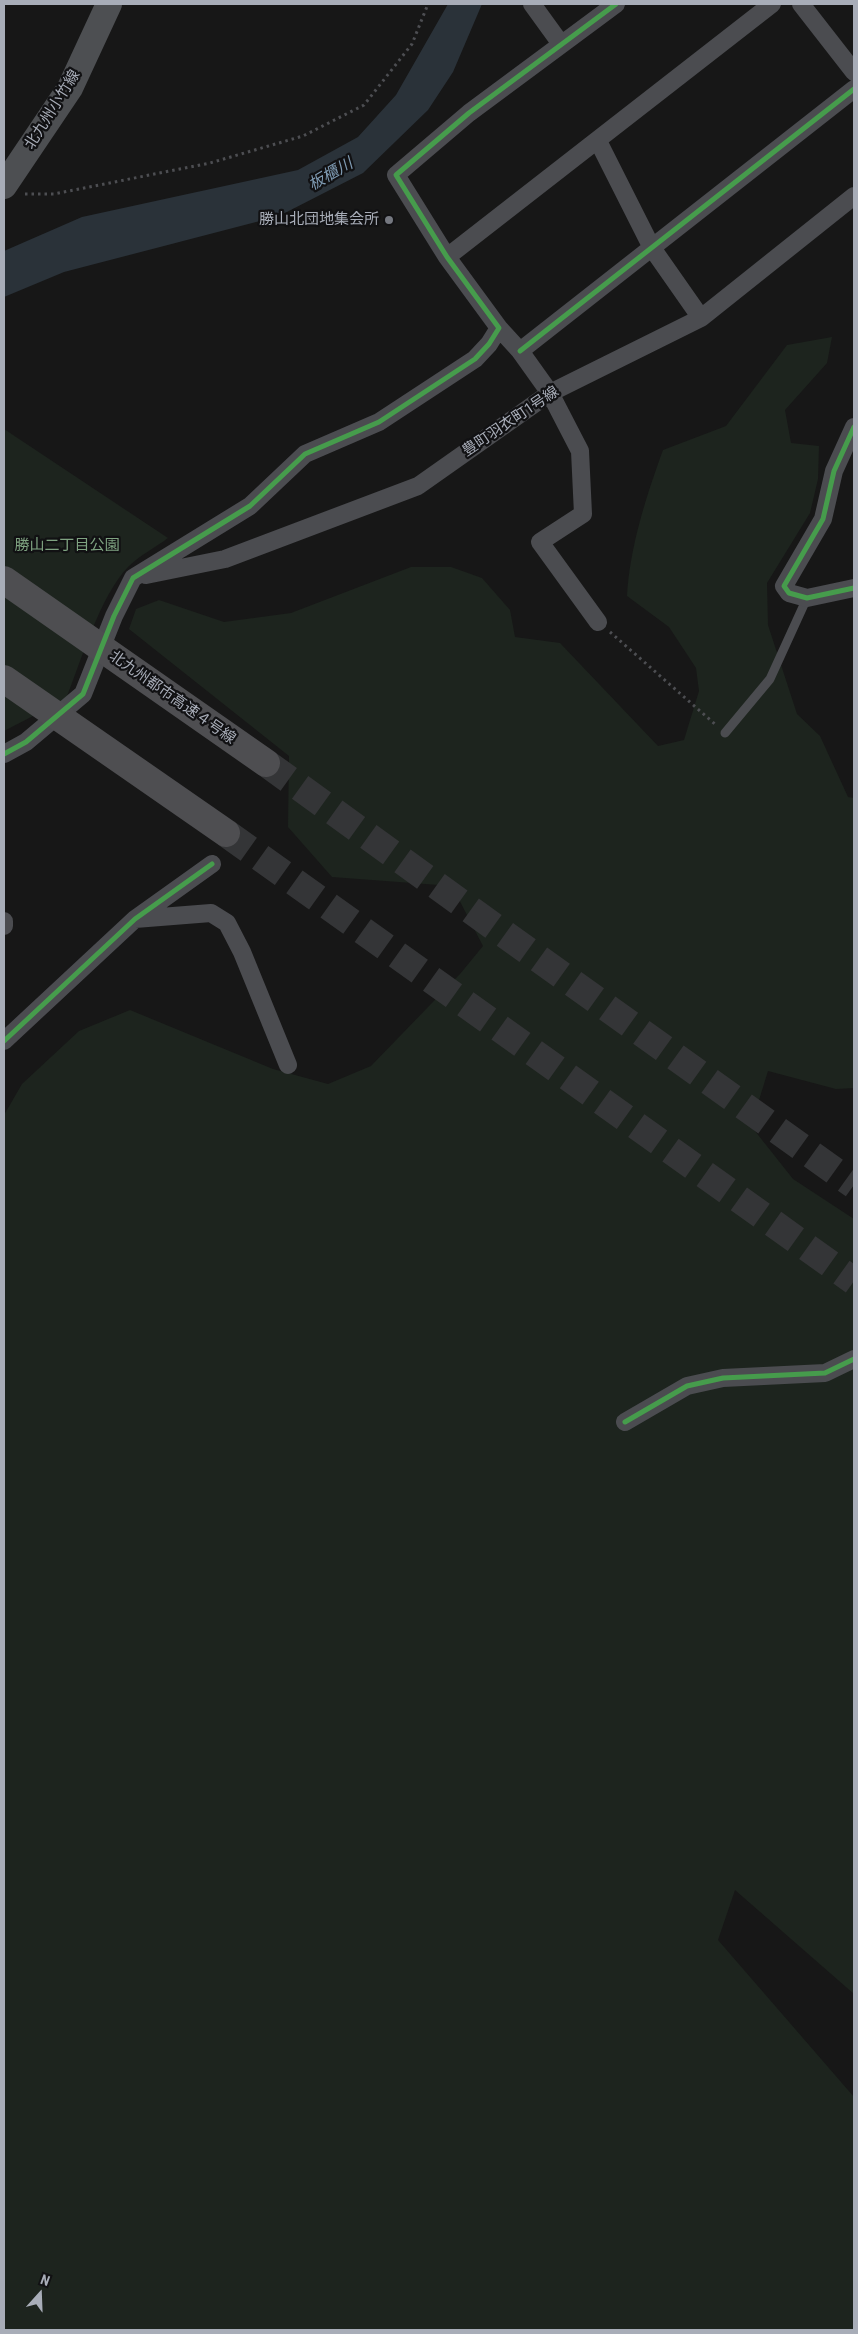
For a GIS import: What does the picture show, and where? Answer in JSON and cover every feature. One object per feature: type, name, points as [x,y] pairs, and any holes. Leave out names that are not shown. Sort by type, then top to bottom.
[{"type":"highway","name":"北九州都市高速４号線","points":[[4,580],[266,763]]},
{"type":"highway","points":[[4,679],[226,833]]},
{"type":"main road","name":"北九州小竹線","points":[[13,190],[70,88],[109,4]]},
{"type":"street","points":[[532,4],[562,44]]},
{"type":"street","points":[[598,622],[540,542],[583,514],[580,451],[550,393],[447,257],[396,175],[470,113],[616,4]]},
{"type":"street","points":[[447,257],[772,4]]},
{"type":"street","points":[[801,4],[854,72]]},
{"type":"street","points":[[520,351],[854,90]]},
{"type":"street","points":[[598,141],[652,248],[701,318]]},
{"type":"street","name":"豊町羽衣町1号線","points":[[133,578],[225,558],[418,486],[550,393],[701,318],[854,196]]},
{"type":"street","points":[[4,754],[26,742],[83,694],[114,616],[133,578],[250,506],[305,454],[380,422],[475,359],[489,344],[499,328]]},
{"type":"street","points":[[854,426],[834,472],[823,519],[784,586],[789,594],[807,598],[854,588]]},
{"type":"street","points":[[4,1041],[135,919],[212,864]]},
{"type":"street","points":[[135,919],[211,913],[227,923],[242,952],[288,1065]]},
{"type":"street","points":[[626,1422],[687,1386],[723,1378],[825,1373],[854,1359]]},
{"type":"lane","points":[[725,733],[770,679],[807,598]]},
{"type":"path","points":[[13,190],[54,194],[210,163],[303,136],[364,105],[412,44],[428,4]]},
{"type":"path","points":[[598,622],[725,733]]},
{"type":"green space","points":[[832,337],[827,363],[785,410],[791,443],[819,446],[818,479],[810,513],[767,583],[768,625],[797,714],[820,736],[848,797],[854,798],[854,1088],[836,1089],[768,1071],[751,1126],[793,1179],[854,1219],[854,1994],[735,1890],[718,1940],[854,2097],[854,2330],[4,2330],[4,1115],[22,1084],[79,1031],[130,1010],[273,1069],[328,1084],[371,1066],[460,974],[483,946],[452,886],[332,877],[288,827],[289,756],[129,629],[136,609],[159,600],[224,622],[291,613],[411,567],[451,567],[482,578],[510,610],[515,637],[560,643],[658,746],[684,740],[699,691],[696,668],[669,627],[627,596],[635,540],[663,450],[726,426],[787,345]]},
{"type":"green space","name":"勝山二丁目公園","points":[[4,429],[168,538],[132,563],[118,579],[100,611],[66,699],[4,731]]},
{"type":"water","name":"板櫃川","points":[[448,4],[482,4],[453,72],[428,110],[363,173],[279,216],[64,272],[4,297],[4,251],[82,217],[298,170],[358,137],[396,95]]},
{"type":"tunnel","points":[[266,763],[854,1185]]},
{"type":"tunnel","points":[[226,833],[854,1281]]},
{"type":"cycle path","points":[[4,754],[26,742],[83,694],[114,616],[133,578],[250,506],[305,454],[379,422],[475,359],[489,344],[499,328],[447,257],[396,175],[469,113],[616,4]]},
{"type":"cycle path","points":[[520,351],[854,89]]},
{"type":"cycle path","points":[[854,427],[834,471],[823,519],[784,586],[789,593],[807,598],[854,588]]},
{"type":"cycle path","points":[[4,1041],[135,919],[212,864]]},
{"type":"cycle path","points":[[625,1422],[687,1386],[723,1378],[825,1373],[854,1359]]},
{"type":"place","name":"勝山北団地集会所","points":[[389,220]]}]
